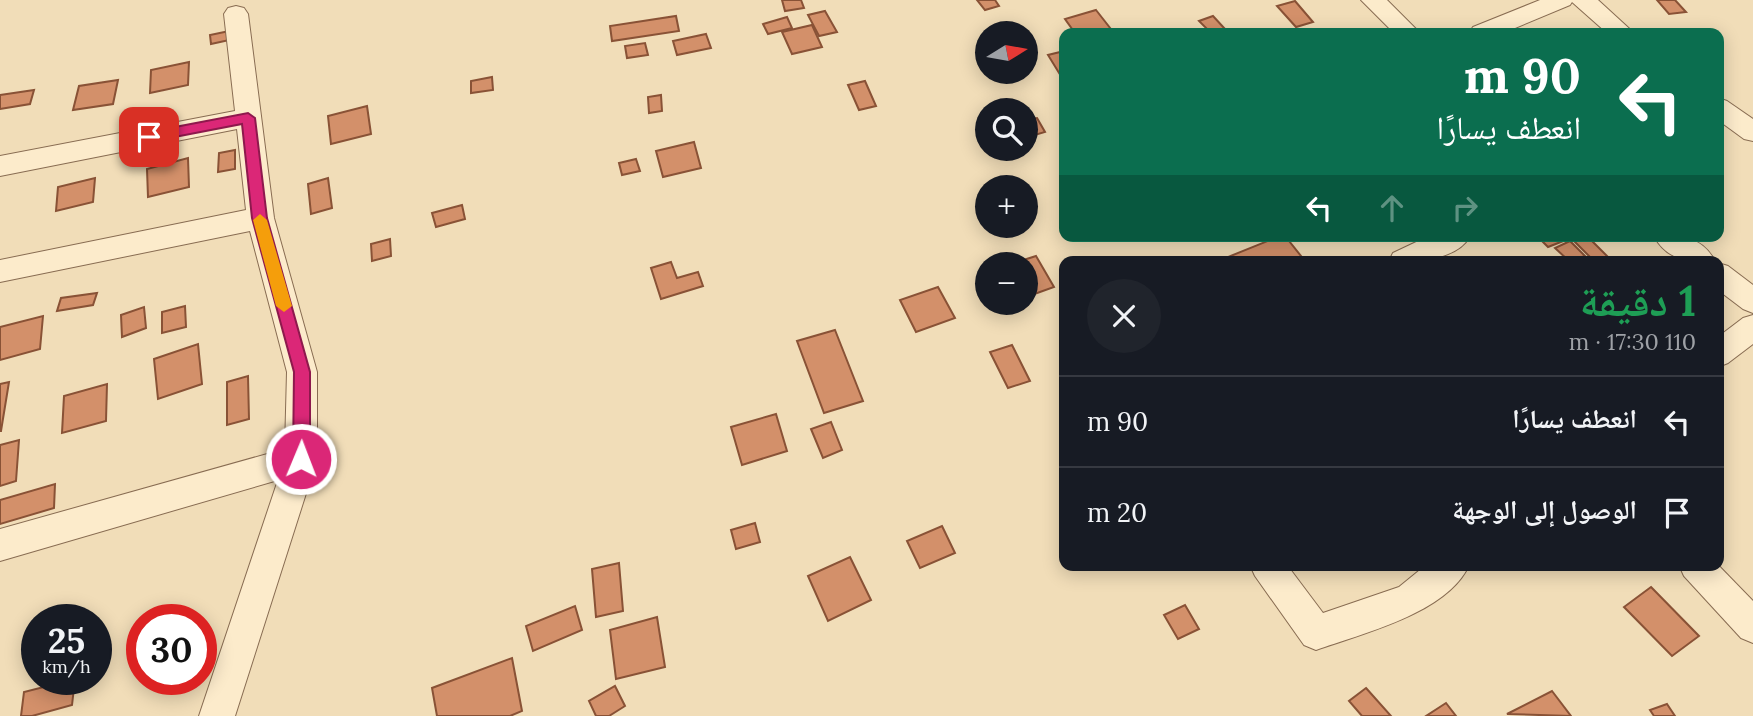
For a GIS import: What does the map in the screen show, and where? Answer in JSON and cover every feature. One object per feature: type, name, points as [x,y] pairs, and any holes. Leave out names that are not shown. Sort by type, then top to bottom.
[{"type":"street","points":[[1373,0],[1403,28]]},
{"type":"street","points":[[1493,28],[1562,0]]},
{"type":"street","points":[[1583,0],[1616,28]]},
{"type":"street","points":[[217,716],[301,459],[302,372],[260,218],[236,14]]},
{"type":"street","points":[[1724,111],[1753,132]]},
{"type":"street","points":[[0,166],[248,118]]},
{"type":"street","points":[[0,271],[260,218]]},
{"type":"street","points":[[1413,256],[1443,242]]},
{"type":"street","points":[[1676,242],[1694,256]]},
{"type":"street","points":[[1724,279],[1753,301]]},
{"type":"street","points":[[1724,349],[1753,327]]},
{"type":"street","points":[[0,545],[301,459]]},
{"type":"street","points":[[1271,571],[1316,634],[1409,600],[1445,571]]},
{"type":"street","points":[[1702,571],[1753,626]]},
{"type":"building","points":[[782,0],[801,0],[804,8],[785,11]]},
{"type":"building","points":[[977,0],[995,0],[999,6],[985,10]]},
{"type":"building","points":[[1657,0],[1675,0],[1686,12],[1669,14]]},
{"type":"building","points":[[1295,1],[1313,22],[1296,27],[1277,6]]},
{"type":"building","points":[[1096,10],[1110,28],[1071,28],[1065,19]]},
{"type":"building","points":[[825,11],[837,32],[819,36],[808,15]]},
{"type":"building","points":[[676,16],[679,31],[612,41],[610,26]]},
{"type":"building","points":[[1213,16],[1224,28],[1206,28],[1199,21]]},
{"type":"building","points":[[787,17],[792,28],[768,34],[763,24]]},
{"type":"building","points":[[812,25],[822,47],[792,54],[782,32]]},
{"type":"building","points":[[234,30],[234,39],[211,44],[210,35]]},
{"type":"building","points":[[706,34],[711,48],[677,55],[673,41]]},
{"type":"building","points":[[645,43],[648,55],[627,58],[625,46]]},
{"type":"building","points":[[1059,52],[1059,73],[1048,55]]},
{"type":"building","points":[[189,62],[188,85],[150,93],[151,70]]},
{"type":"building","points":[[492,77],[493,90],[471,93],[471,81]]},
{"type":"building","points":[[118,80],[113,104],[73,110],[79,86]]},
{"type":"building","points":[[865,81],[876,106],[859,110],[848,85]]},
{"type":"building","points":[[34,90],[30,104],[0,109],[0,95]]},
{"type":"building","points":[[661,95],[662,111],[649,113],[648,97]]},
{"type":"building","points":[[367,106],[371,134],[331,144],[328,116]]},
{"type":"building","points":[[1038,120],[1045,132],[1038,134]]},
{"type":"building","points":[[694,142],[701,168],[663,177],[656,151]]},
{"type":"building","points":[[235,150],[235,169],[218,172],[219,153]]},
{"type":"building","points":[[188,158],[189,187],[148,197],[147,169]]},
{"type":"building","points":[[636,159],[640,171],[622,175],[619,163]]},
{"type":"building","points":[[95,178],[93,202],[56,211],[58,187]]},
{"type":"building","points":[[328,178],[332,208],[311,214],[308,184]]},
{"type":"building","points":[[462,205],[465,219],[436,227],[432,213]]},
{"type":"building","points":[[390,239],[391,256],[372,261],[371,244]]},
{"type":"building","points":[[1265,242],[1290,242],[1301,256],[1230,256]]},
{"type":"building","points":[[1543,242],[1561,242],[1548,247]]},
{"type":"building","points":[[1571,242],[1585,256],[1564,256],[1555,248]]},
{"type":"building","points":[[1575,242],[1593,242],[1607,256],[1589,256]]},
{"type":"building","points":[[1038,259],[1054,287],[1038,293]]},
{"type":"building","points":[[671,262],[677,278],[698,272],[703,286],[661,299],[651,268]]},
{"type":"building","points":[[938,287],[955,318],[916,332],[900,300]]},
{"type":"building","points":[[97,293],[93,305],[57,311],[61,298]]},
{"type":"building","points":[[185,306],[186,327],[162,333],[162,312]]},
{"type":"building","points":[[144,307],[146,328],[122,337],[121,315]]},
{"type":"building","points":[[43,316],[40,349],[0,360],[0,327]]},
{"type":"building","points":[[835,330],[863,401],[824,413],[797,341]]},
{"type":"building","points":[[198,344],[202,384],[158,399],[154,359]]},
{"type":"building","points":[[1012,345],[1030,381],[1008,388],[990,352]]},
{"type":"building","points":[[248,376],[249,419],[227,425],[227,382]]},
{"type":"building","points":[[9,382],[1,431],[0,431],[0,384]]},
{"type":"building","points":[[107,384],[106,421],[62,433],[64,396]]},
{"type":"building","points":[[776,414],[787,451],[742,465],[731,427]]},
{"type":"building","points":[[831,422],[842,450],[823,458],[811,429]]},
{"type":"building","points":[[19,440],[16,481],[0,486],[0,445]]},
{"type":"building","points":[[55,484],[54,508],[0,524],[0,500]]},
{"type":"building","points":[[755,523],[760,542],[736,549],[731,530]]},
{"type":"building","points":[[942,526],[955,553],[920,568],[907,541]]},
{"type":"building","points":[[850,557],[871,600],[828,621],[808,576]]},
{"type":"building","points":[[619,563],[623,611],[596,617],[592,569]]},
{"type":"building","points":[[1651,587],[1699,636],[1672,656],[1624,607]]},
{"type":"building","points":[[1185,605],[1199,629],[1178,639],[1164,615]]},
{"type":"building","points":[[575,606],[582,630],[533,651],[526,626]]},
{"type":"building","points":[[657,617],[665,667],[616,679],[610,630]]},
{"type":"building","points":[[512,658],[522,711],[510,716],[437,716],[432,688]]},
{"type":"building","points":[[615,686],[625,706],[609,716],[596,716],[589,701]]},
{"type":"building","points":[[1366,688],[1391,716],[1362,716],[1349,701]]},
{"type":"building","points":[[1552,691],[1571,716],[1507,714]]},
{"type":"building","points":[[24,695],[73,695],[72,705],[32,716],[21,716]]},
{"type":"building","points":[[1446,703],[1456,716],[1426,716]]},
{"type":"building","points":[[1667,704],[1675,716],[1654,716],[1650,710]]},
{"type":"slow traffic","points":[[260,220],[284,306]]},
{"type":"route","points":[[149,137],[248,118],[260,218],[302,372],[301,459]]}]
